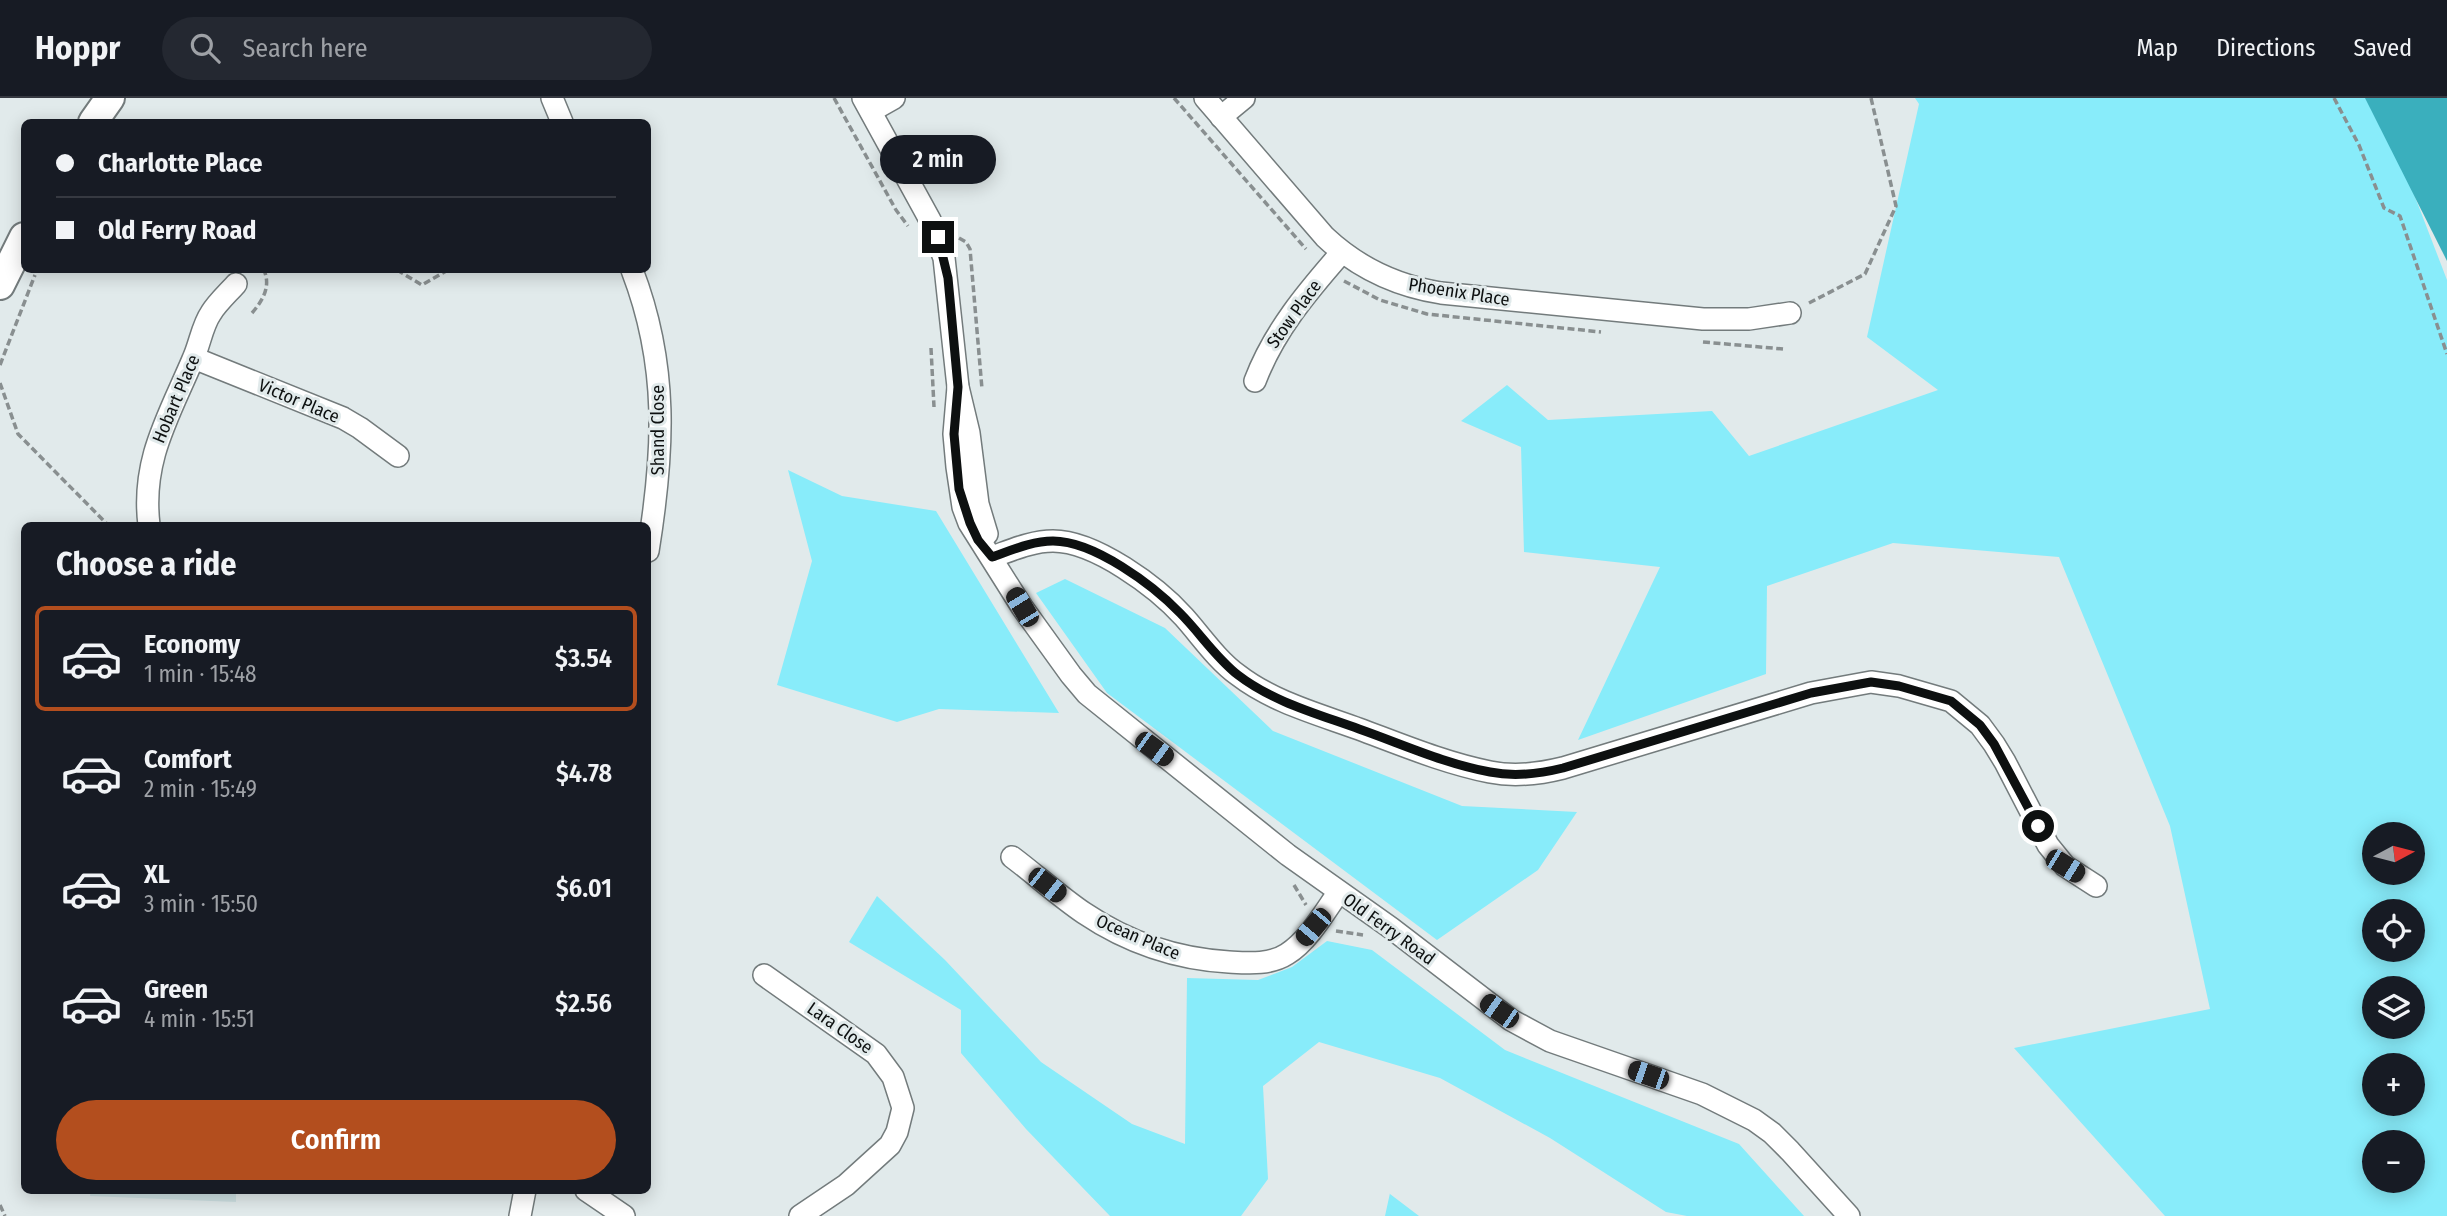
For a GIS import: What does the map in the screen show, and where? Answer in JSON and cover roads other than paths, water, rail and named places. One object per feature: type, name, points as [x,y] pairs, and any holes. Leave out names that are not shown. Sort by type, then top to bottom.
[{"type":"street","points":[[95,119],[110,98]]},
{"type":"street","points":[[552,98],[561,119]]},
{"type":"street","points":[[867,104],[894,98]]},
{"type":"street","name":"Phoenix Place","points":[[1205,98],[1309,219],[1342,252],[1386,278],[1405,285],[1441,293],[1703,319],[1749,319],[1790,313]]},
{"type":"street","points":[[1221,117],[1244,98]]},
{"type":"street","name":"Old Ferry Road","points":[[867,104],[938,237],[948,278],[958,387],[954,434],[959,489],[970,523],[978,540],[992,557],[1022,607],[1087,694],[1288,855],[1391,928],[1487,1003],[1532,1032],[1702,1094],[1754,1120],[1790,1151],[1849,1216]]},
{"type":"street","points":[[0,285],[21,243]]},
{"type":"street","name":"Stow Place","points":[[1255,381],[1263,358],[1278,331],[1342,252]]},
{"type":"street","name":"Shand Close","points":[[633,273],[650,328],[661,408],[659,470],[651,529]]},
{"type":"street","name":"Hobart Place","points":[[149,522],[148,484],[162,428],[194,358],[210,313],[236,284]]},
{"type":"street","name":"Victor Place","points":[[194,358],[343,418],[398,456]]},
{"type":"street","points":[[992,557],[1023,546],[1054,541],[1090,551],[1156,589],[1222,661],[1255,687],[1300,707],[1450,762],[1492,773],[1538,774],[1563,768],[1843,685],[1871,682],[1928,693],[1951,701],[1980,725],[2005,762],[2048,845],[2065,866],[2096,886]]},
{"type":"street","name":"Ocean Place","points":[[1012,857],[1100,922],[1190,959],[1255,963],[1287,954],[1319,919],[1338,893]]},
{"type":"street","name":"Lara Close","points":[[764,975],[876,1054],[893,1077],[901,1097],[901,1120],[890,1146],[846,1185],[800,1216]]},
{"type":"street","points":[[520,1216],[525,1194]]},
{"type":"street","points":[[592,1194],[624,1216]]}]
